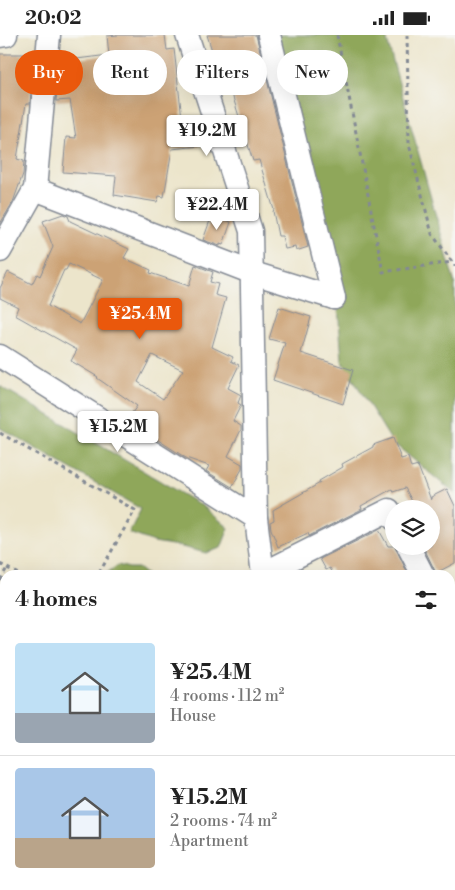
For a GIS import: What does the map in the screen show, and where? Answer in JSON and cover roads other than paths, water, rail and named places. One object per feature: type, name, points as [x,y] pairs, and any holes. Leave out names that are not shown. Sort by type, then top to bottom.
[{"type":"street","points":[[0,36],[6,35]]},
{"type":"street","points":[[0,251],[35,189],[50,35]]},
{"type":"street","points":[[187,35],[251,231],[256,518],[263,570]]},
{"type":"street","points":[[35,189],[252,273],[334,299],[268,35]]},
{"type":"street","points":[[0,356],[256,518]]},
{"type":"street","points":[[272,570],[385,512]]},
{"type":"street","points":[[413,555],[420,570]]}]
